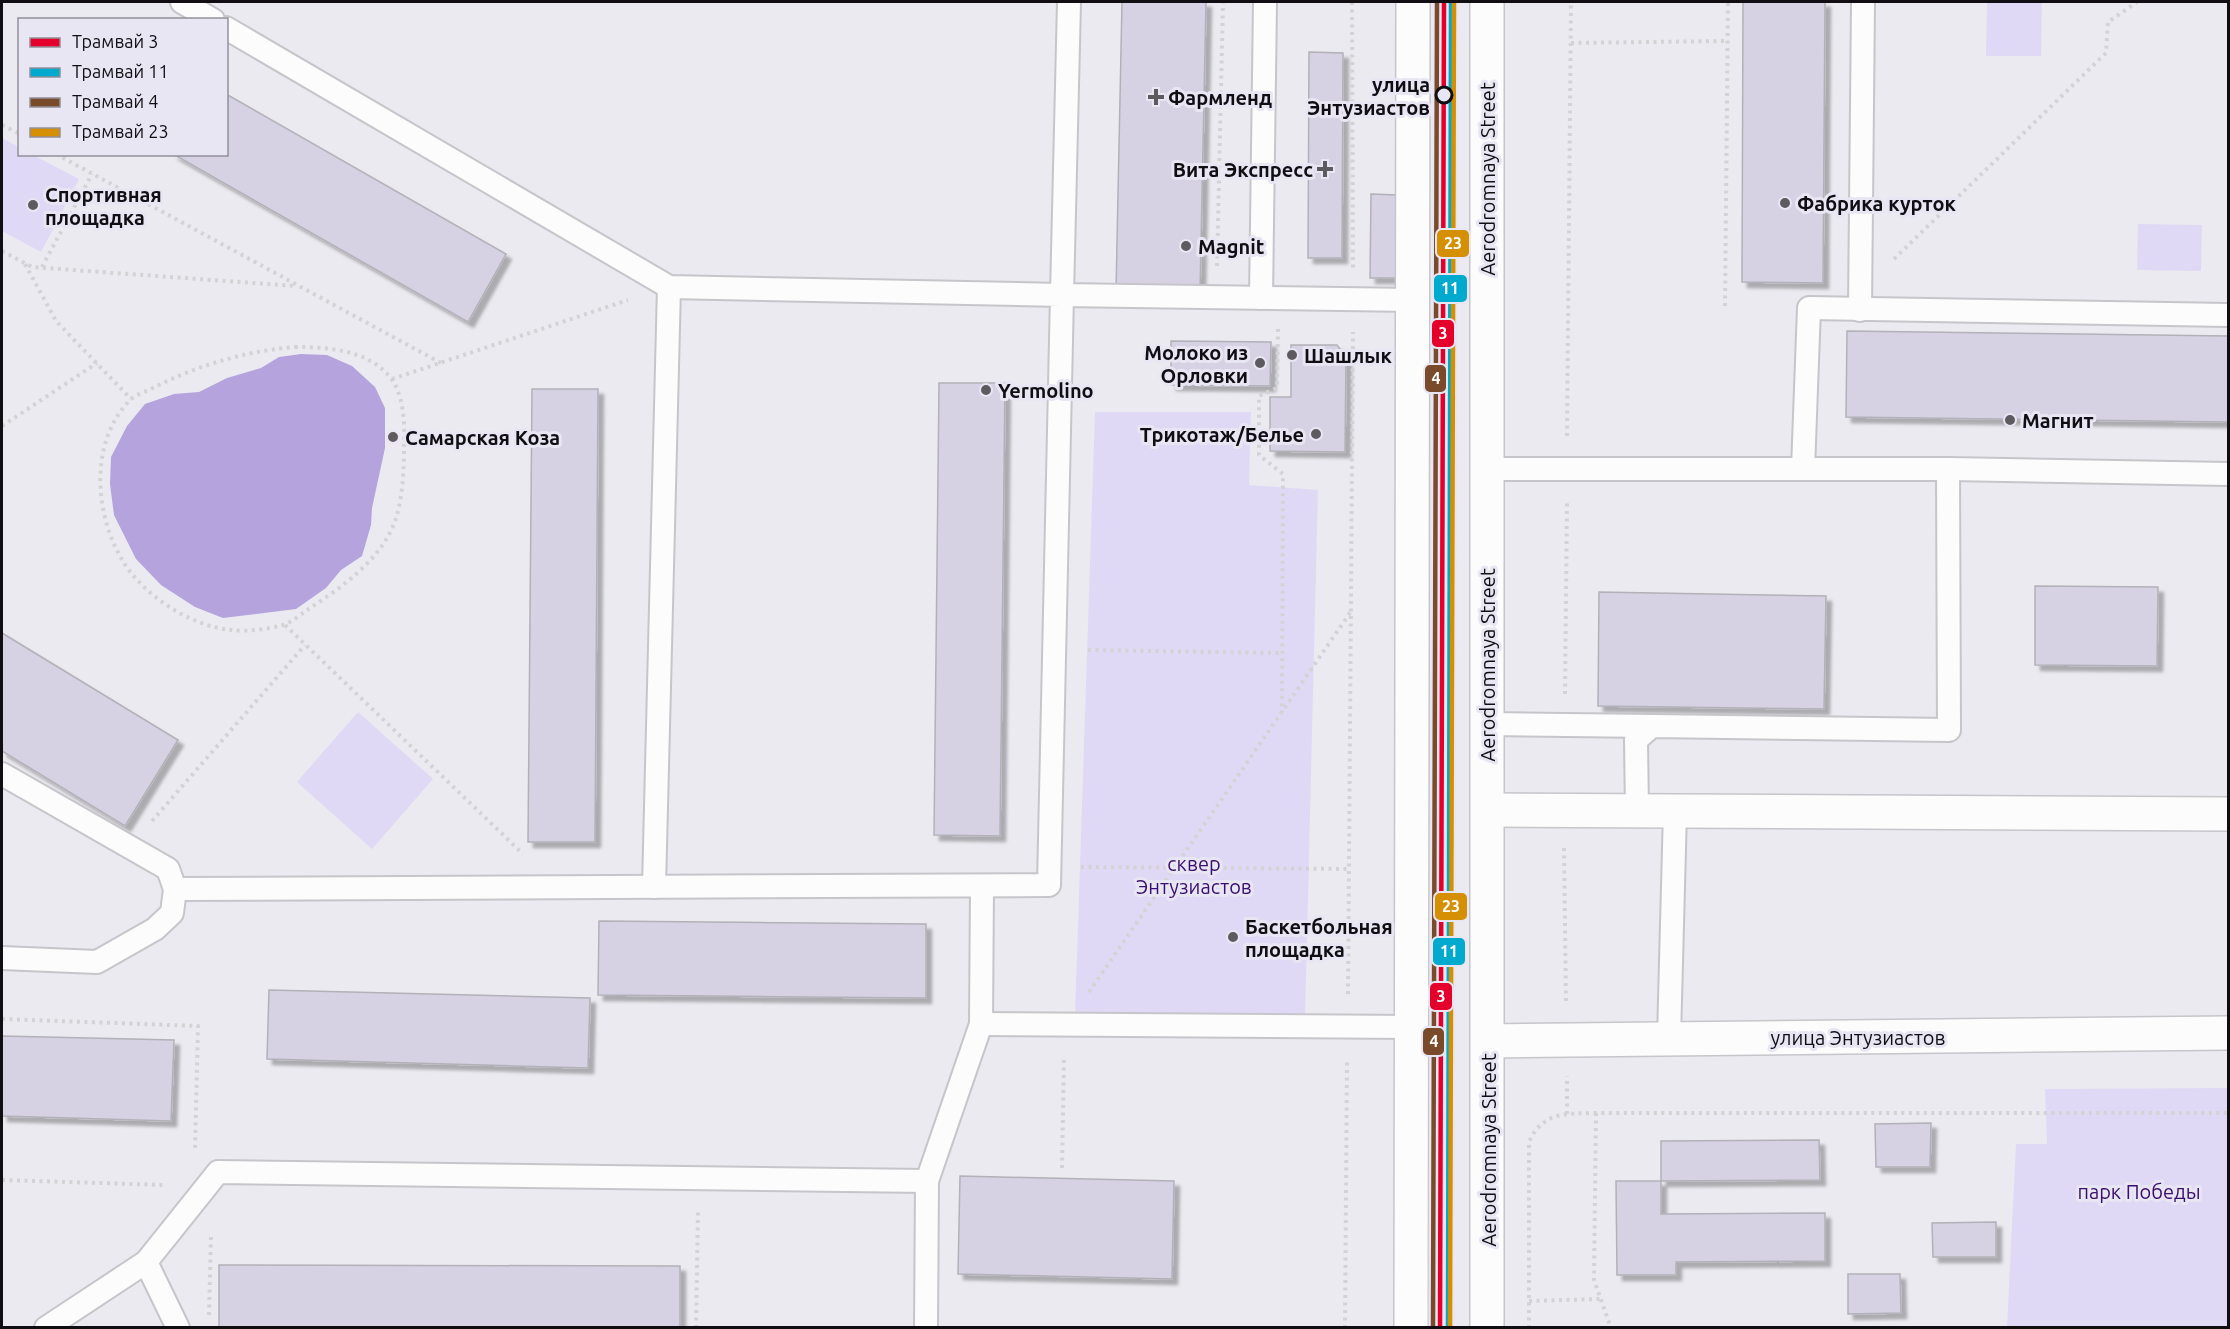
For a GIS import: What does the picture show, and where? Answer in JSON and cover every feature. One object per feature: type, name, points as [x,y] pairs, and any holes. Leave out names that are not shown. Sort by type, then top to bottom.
[{"type":"main road","points":[[1412,1328],[1413,2]]},
{"type":"main road","name":"Aerodromnaya Street","points":[[1487,2],[1486,469],[1489,810],[1487,1328]]},
{"type":"main road","points":[[1489,810],[2229,814]]},
{"type":"main road","name":"улица Энтузиастов","points":[[1488,1041],[2229,1034]]},
{"type":"lane","points":[[182,2],[210,18]]},
{"type":"lane","points":[[175,890],[1049,885],[1069,2]]},
{"type":"lane","points":[[1261,298],[1265,2]]},
{"type":"lane","points":[[1860,302],[1863,2]]},
{"type":"lane","points":[[228,29],[669,287],[1413,300]]},
{"type":"lane","points":[[654,887],[669,287]]},
{"type":"lane","points":[[1803,469],[1809,308],[1860,302],[2229,315]]},
{"type":"lane","points":[[1486,469],[1948,469],[2229,474]]},
{"type":"lane","points":[[1488,724],[1949,730],[1948,469]]},
{"type":"lane","points":[[1637,811],[1636,740],[1652,726]]},
{"type":"lane","points":[[2,774],[168,869],[175,890],[172,913],[155,929],[97,962],[2,958]]},
{"type":"lane","points":[[1669,1038],[1676,811]]},
{"type":"lane","points":[[926,1328],[927,1180],[981,1024],[982,886]]},
{"type":"lane","points":[[981,1024],[1412,1027]]},
{"type":"lane","points":[[46,1328],[146,1262],[218,1172],[927,1180]]},
{"type":"lane","points":[[146,1262],[177,1328]]},
{"type":"path","points":[[1216,297],[1223,2]]},
{"type":"path","points":[[1345,1328],[1353,609],[1352,2]]},
{"type":"path","points":[[1564,725],[1571,2]]},
{"type":"path","points":[[1725,306],[1728,2]]},
{"type":"path","points":[[1860,302],[2106,53],[2108,22],[2137,2]]},
{"type":"path","points":[[1571,43],[1728,41]]},
{"type":"path","points":[[2,125],[18,133]]},
{"type":"path","points":[[60,156],[441,363]]},
{"type":"path","points":[[42,267],[92,174]]},
{"type":"path","points":[[2,251],[25,263],[42,267],[298,286]]},
{"type":"path","points":[[25,263],[56,321],[131,399]]},
{"type":"path","points":[[392,379],[669,287]]},
{"type":"path","points":[[1278,328],[1276,388],[1259,396],[1259,454],[1283,474],[1282,712]]},
{"type":"path","points":[[295,346],[319,347],[366,358],[392,379],[402,410],[405,434],[395,521],[379,549],[344,587],[285,625],[232,630],[183,617],[146,589],[121,558],[108,523],[99,482],[105,437],[131,399],[168,380],[209,365],[261,350],[295,346]]},
{"type":"path","points":[[2,426],[98,363]]},
{"type":"path","points":[[1062,1168],[1067,1025],[1353,609]]},
{"type":"path","points":[[285,625],[558,888]]},
{"type":"path","points":[[129,848],[304,645]]},
{"type":"path","points":[[1054,650],[1282,653]]},
{"type":"path","points":[[1564,811],[1567,1041]]},
{"type":"path","points":[[1050,867],[1350,869]]},
{"type":"path","points":[[2,1018],[198,1026],[195,1155]]},
{"type":"path","points":[[1596,1113],[1594,1280],[1611,1328]]},
{"type":"path","points":[[1529,1328],[1529,1142],[1536,1127],[1548,1119],[1567,1114],[1596,1113],[2229,1113]]},
{"type":"path","points":[[2,1180],[171,1186]]},
{"type":"path","points":[[696,1328],[698,1208]]},
{"type":"path","points":[[209,1316],[211,1224]]},
{"type":"path","points":[[1529,1301],[1600,1299]]},
{"type":"green space","points":[[1987,2],[2042,2],[2041,56],[1986,56]]},
{"type":"green space","name":"Спортивная площадка","points":[[2,138],[18,146],[18,156],[35,156],[79,179],[41,252],[2,231]]},
{"type":"green space","points":[[2138,224],[2202,225],[2201,271],[2137,270]]},
{"type":"green space","name":"сквер Энтузиастов","points":[[1095,412],[1251,412],[1249,485],[1318,490],[1305,1019],[1075,1017]]},
{"type":"green space","points":[[358,712],[433,779],[372,849],[297,782]]},
{"type":"green space","name":"парк Победы","points":[[2228,1088],[2228,1327],[2007,1327],[2016,1144],[2047,1144],[2045,1089]]},
{"type":"shaded area","points":[[301,354],[327,355],[352,366],[375,387],[385,408],[385,448],[372,508],[371,525],[362,556],[341,570],[326,588],[296,609],[223,618],[195,607],[161,585],[136,559],[114,515],[110,484],[111,457],[127,426],[145,404],[174,394],[199,392],[227,378],[261,368],[279,357]]},
{"type":"building","points":[[1122,2],[1206,2],[1200,292],[1116,291]]},
{"type":"building","points":[[1743,2],[1825,2],[1823,283],[1742,282]]},
{"type":"building","points":[[1309,52],[1343,53],[1342,258],[1308,258]]},
{"type":"building","points":[[228,95],[506,254],[468,322],[177,156],[228,156]]},
{"type":"building","points":[[1371,194],[1398,195],[1397,278],[1370,278]]},
{"type":"building","points":[[1847,331],[2228,336],[2228,422],[1846,417]]},
{"type":"building","points":[[1171,341],[1271,342],[1270,386],[1171,385]]},
{"type":"building","points":[[1291,345],[1337,345],[1346,357],[1345,452],[1270,451],[1270,397],[1291,397]]},
{"type":"building","points":[[939,383],[1005,383],[1000,836],[934,835]]},
{"type":"building","points":[[532,389],[598,389],[595,842],[528,842]]},
{"type":"building","points":[[2035,586],[2158,587],[2157,666],[2035,665]]},
{"type":"building","points":[[1599,592],[1826,596],[1824,709],[1598,706]]},
{"type":"building","points":[[2,633],[178,740],[125,826],[2,751]]},
{"type":"building","points":[[599,921],[926,924],[926,998],[598,995]]},
{"type":"building","points":[[269,990],[590,998],[588,1068],[267,1059]]},
{"type":"building","points":[[2,1036],[174,1040],[171,1121],[2,1116]]},
{"type":"building","points":[[1931,1123],[1930,1167],[1876,1167],[1875,1124]]},
{"type":"building","points":[[1819,1140],[1820,1180],[1661,1181],[1661,1141]]},
{"type":"building","points":[[960,1176],[1174,1181],[1172,1279],[958,1274]]},
{"type":"building","points":[[1616,1181],[1661,1181],[1661,1214],[1825,1213],[1825,1261],[1676,1262],[1676,1275],[1617,1275]]},
{"type":"building","points":[[1996,1222],[1996,1257],[1933,1257],[1932,1223]]},
{"type":"building","points":[[219,1265],[680,1266],[680,1328],[219,1328]]},
{"type":"building","points":[[1848,1274],[1900,1274],[1901,1313],[1848,1314]]},
{"type":"tram line","name":"4","points":[[1433,1328],[1437,2]]},
{"type":"tram line","name":"3","points":[[1440,1328],[1444,2]]},
{"type":"tram line","name":"11","points":[[1448,1328],[1451,2]]},
{"type":"tram line","name":"23","points":[[1450,1328],[1454,2]]},
{"type":"place","name":"улица Энтузиастов","points":[[1444,95]]},
{"type":"place","name":"Фармленд","points":[[1156,97]]},
{"type":"place","name":"Вита Экспресс","points":[[1325,169]]},
{"type":"place","name":"Фабрика курток","points":[[1785,203]]},
{"type":"place","name":"Спортивная площадка","points":[[33,205]]},
{"type":"place","name":"Magnit","points":[[1186,246]]},
{"type":"place","name":"Шашлык","points":[[1292,355]]},
{"type":"place","name":"Молоко из Орловки","points":[[1260,363]]},
{"type":"place","name":"Yermolino","points":[[986,390]]},
{"type":"place","name":"Магнит","points":[[2010,420]]},
{"type":"place","name":"Трикотаж/Белье","points":[[1316,434]]},
{"type":"place","name":"Самарская Коза","points":[[393,437]]},
{"type":"place","name":"Баскетбольная площадка","points":[[1233,937]]}]
